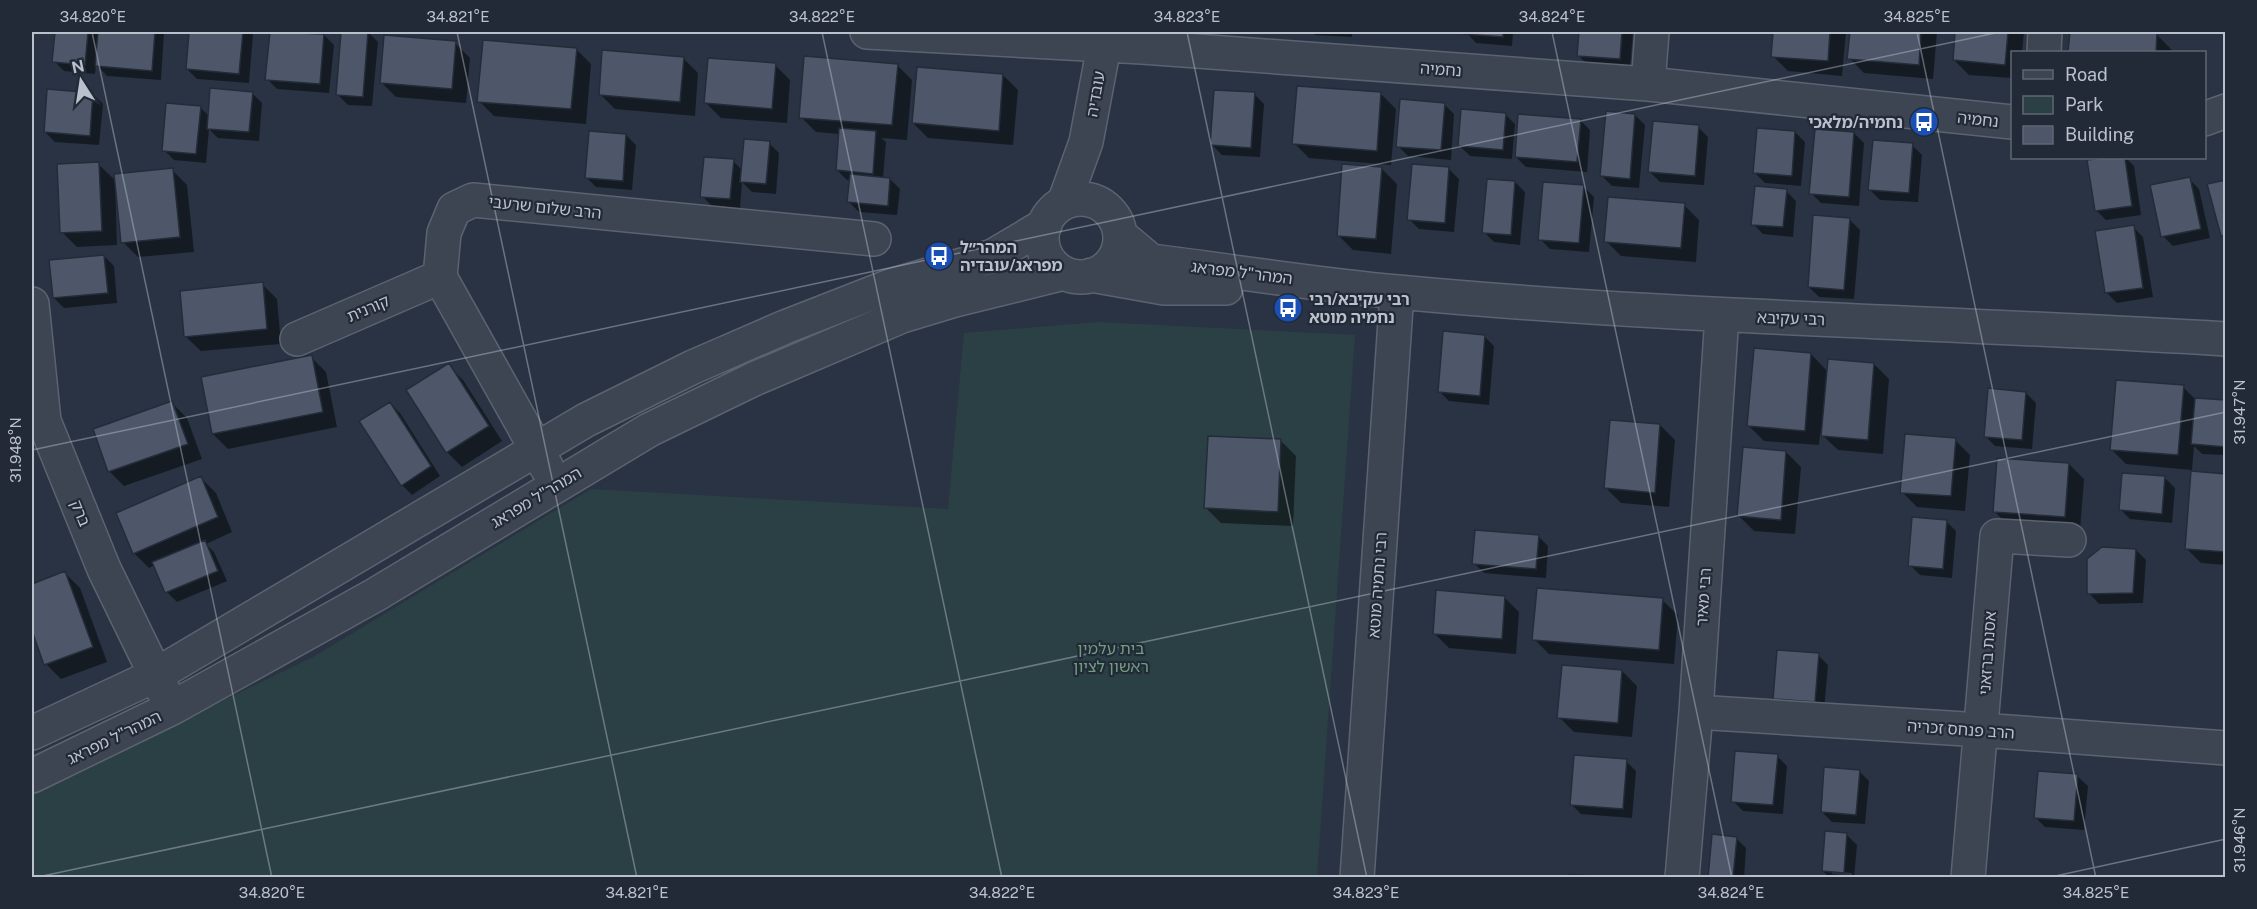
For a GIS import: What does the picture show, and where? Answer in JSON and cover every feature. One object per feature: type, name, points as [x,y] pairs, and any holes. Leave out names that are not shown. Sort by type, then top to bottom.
[{"type":"street","name":"נחמיה","points":[[867,32],[1104,46],[1143,40],[1648,84],[2011,122]]},
{"type":"street","points":[[1648,84],[1652,32]]},
{"type":"street","points":[[2044,51],[2045,32]]},
{"type":"street","name":"עובדיה","points":[[1054,214],[1086,142],[1104,46]]},
{"type":"street","points":[[2206,119],[2226,111]]},
{"type":"street","name":"עובדיה","points":[[1086,142],[1100,204]]},
{"type":"street","points":[[32,733],[156,675],[586,420],[693,367],[890,285],[993,256],[1054,214],[1080,199],[1100,204],[1113,217],[1120,235],[1118,249],[1112,261],[1103,270],[1078,274],[1054,266],[1046,256],[1042,244],[1054,214]]},
{"type":"street","name":"הרב שלום שרעבי","points":[[440,277],[444,233],[454,209],[473,200],[874,239]]},
{"type":"street","name":"המהר\"ל מפראג","points":[[1120,235],[1151,261],[1357,287]]},
{"type":"street","name":"המהר\"ל מפראג","points":[[32,776],[172,708],[375,595],[649,430],[754,379],[902,316],[955,300],[1078,274],[1164,288],[1357,287]]},
{"type":"street","points":[[440,277],[557,485]]},
{"type":"street","name":"קורנית","points":[[297,339],[440,277]]},
{"type":"street","name":"רבי עקיבא","points":[[1357,287],[1397,292],[1722,315],[2056,329],[2226,339]]},
{"type":"street","name":"רבי נחמיה מוטא","points":[[1357,878],[1397,292]]},
{"type":"street","name":"ברק","points":[[32,304],[38,423],[104,570],[172,708]]},
{"type":"street","name":"רבי מאיר","points":[[1682,878],[1696,712],[1722,315]]},
{"type":"street","name":"אסנת ברזאני","points":[[1968,878],[1997,536],[2069,540]]},
{"type":"street","name":"הרב פנחס זכריה","points":[[1696,712],[2226,748]]},
{"type":"green space","name":"בית עלמין ראשון לציון","points":[[1098,322],[1355,335],[1317,877],[32,878],[32,793],[313,657],[591,489],[948,509],[964,333]]},
{"type":"building","points":[[55,32],[88,32],[85,65],[52,62]]},
{"type":"building","points":[[98,32],[155,32],[152,71],[95,66]]},
{"type":"building","points":[[189,32],[243,32],[239,74],[186,69]]},
{"type":"building","points":[[270,32],[324,34],[320,84],[265,80]]},
{"type":"building","points":[[341,32],[368,32],[363,97],[336,95]]},
{"type":"building","points":[[1464,32],[1503,32],[1503,37],[1464,34]]},
{"type":"building","points":[[1579,32],[1622,32],[1620,59],[1577,56]]},
{"type":"building","points":[[1773,32],[1830,32],[1828,61],[1771,57]]},
{"type":"building","points":[[1850,32],[1921,32],[1919,65],[1847,59]]},
{"type":"building","points":[[1955,32],[2008,32],[2005,65],[1953,60]]},
{"type":"building","points":[[2070,32],[2157,33],[2156,51],[2068,51]]},
{"type":"building","points":[[384,35],[456,41],[452,89],[380,83]]},
{"type":"building","points":[[483,40],[577,48],[571,109],[477,102]]},
{"type":"building","points":[[602,50],[684,57],[680,102],[599,95]]},
{"type":"building","points":[[804,56],[898,64],[892,125],[799,118]]},
{"type":"building","points":[[708,58],[776,63],[772,109],[704,103]]},
{"type":"building","points":[[917,67],[1003,74],[999,131],[912,123]]},
{"type":"building","points":[[1297,86],[1381,92],[1377,151],[1292,144]]},
{"type":"building","points":[[210,88],[253,92],[249,132],[207,129]]},
{"type":"building","points":[[47,89],[93,93],[90,136],[44,132]]},
{"type":"building","points":[[1214,90],[1255,92],[1251,148],[1210,145]]},
{"type":"building","points":[[1400,99],[1445,103],[1441,150],[1396,147]]},
{"type":"building","points":[[166,103],[201,106],[196,154],[162,151]]},
{"type":"building","points":[[1461,109],[1506,113],[1503,150],[1458,146]]},
{"type":"building","points":[[1606,111],[1635,114],[1630,179],[1600,176]]},
{"type":"building","points":[[1518,114],[1581,119],[1577,162],[1515,157]]},
{"type":"building","points":[[1653,121],[1699,125],[1695,176],[1648,172]]},
{"type":"building","points":[[839,128],[876,131],[873,174],[836,170]]},
{"type":"building","points":[[1757,128],[1795,131],[1792,176],[1753,173]]},
{"type":"building","points":[[1815,129],[1854,132],[1849,197],[1809,194]]},
{"type":"building","points":[[589,131],[626,134],[623,181],[585,178]]},
{"type":"building","points":[[744,139],[770,141],[766,184],[740,182]]},
{"type":"building","points":[[1873,140],[1913,143],[1909,193],[1868,190]]},
{"type":"building","points":[[704,157],[734,159],[730,199],[700,197]]},
{"type":"building","points":[[2125,159],[2132,206],[2095,211],[2087,160]]},
{"type":"building","points":[[99,162],[102,231],[60,233],[57,164]]},
{"type":"building","points":[[1342,164],[1382,167],[1376,239],[1337,236]]},
{"type":"building","points":[[1412,164],[1449,167],[1445,223],[1407,220]]},
{"type":"building","points":[[173,168],[180,237],[121,243],[114,174]]},
{"type":"building","points":[[850,174],[890,178],[888,206],[847,202]]},
{"type":"building","points":[[2190,177],[2201,229],[2161,237],[2150,185]]},
{"type":"building","points":[[1487,179],[1515,181],[1511,235],[1482,233]]},
{"type":"building","points":[[2226,180],[2226,235],[2221,236],[2207,184]]},
{"type":"building","points":[[1543,182],[1584,185],[1579,243],[1538,240]]},
{"type":"building","points":[[1755,186],[1787,189],[1783,227],[1751,225]]},
{"type":"building","points":[[1608,197],[1685,203],[1681,248],[1604,242]]},
{"type":"building","points":[[1813,215],[1850,218],[1844,290],[1808,287]]},
{"type":"building","points":[[2134,225],[2143,288],[2105,293],[2095,231]]},
{"type":"building","points":[[104,255],[108,293],[53,298],[49,260]]},
{"type":"building","points":[[263,282],[267,329],[184,337],[180,291]]},
{"type":"building","points":[[1443,331],[1485,335],[1480,396],[1438,392]]},
{"type":"building","points":[[1754,348],[1811,353],[1805,431],[1747,426]]},
{"type":"building","points":[[312,355],[323,412],[212,434],[201,377]]},
{"type":"building","points":[[1828,359],[1874,363],[1868,440],[1821,436]]},
{"type":"building","points":[[449,363],[489,426],[446,453],[406,390]]},
{"type":"building","points":[[2116,380],[2184,385],[2178,455],[2110,450]]},
{"type":"building","points":[[1988,388],[2026,392],[2022,440],[1984,437]]},
{"type":"building","points":[[2195,398],[2226,400],[2226,447],[2191,444]]},
{"type":"building","points":[[172,401],[188,444],[108,472],[93,429]]},
{"type":"building","points":[[390,402],[431,466],[401,486],[359,421]]},
{"type":"building","points":[[1610,420],[1660,424],[1655,493],[1604,488]]},
{"type":"building","points":[[1905,434],[1956,438],[1951,496],[1900,493]]},
{"type":"building","points":[[1208,436],[1281,439],[1278,512],[1204,508]]},
{"type":"building","points":[[1743,447],[1786,451],[1781,520],[1737,516]]},
{"type":"building","points":[[1997,458],[2069,463],[2065,517],[1993,512]]},
{"type":"building","points":[[2191,471],[2226,474],[2226,552],[2185,549]]},
{"type":"building","points":[[2122,473],[2165,476],[2162,514],[2119,510]]},
{"type":"building","points":[[201,476],[218,517],[133,554],[116,513]]},
{"type":"building","points":[[1912,517],[1947,520],[1943,569],[1908,566]]},
{"type":"building","points":[[1475,530],[1539,535],[1536,569],[1472,564]]},
{"type":"building","points":[[205,540],[218,571],[165,593],[152,562]]},
{"type":"building","points":[[2102,547],[2136,549],[2133,593],[2087,594],[2087,559]]},
{"type":"building","points":[[65,571],[93,647],[44,665],[32,631],[32,584]]},
{"type":"building","points":[[1537,588],[1663,598],[1659,650],[1532,640]]},
{"type":"building","points":[[1436,590],[1505,596],[1502,639],[1433,634]]},
{"type":"building","points":[[1777,650],[1819,653],[1815,702],[1773,699]]},
{"type":"building","points":[[1562,665],[1622,670],[1618,723],[1557,718]]},
{"type":"building","points":[[1735,751],[1778,754],[1773,805],[1731,802]]},
{"type":"building","points":[[1574,755],[1627,759],[1623,809],[1570,805]]},
{"type":"building","points":[[1824,767],[1860,770],[1856,815],[1821,812]]},
{"type":"building","points":[[2038,771],[2078,774],[2074,821],[2034,818]]},
{"type":"building","points":[[1825,831],[1847,833],[1844,873],[1822,871]]},
{"type":"building","points":[[1712,834],[1737,837],[1733,878],[1708,878]]},
{"type":"building","points":[[1569,874],[1611,878],[1569,878]]},
{"type":"place","name":"נחמיה/מלאכי","points":[[1924,122]]},
{"type":"place","name":"המהר״ל מפראג/עובדיה","points":[[939,256]]},
{"type":"place","name":"רבי עקיבא/רבי נחמיה מוטא","points":[[1288,308]]}]
